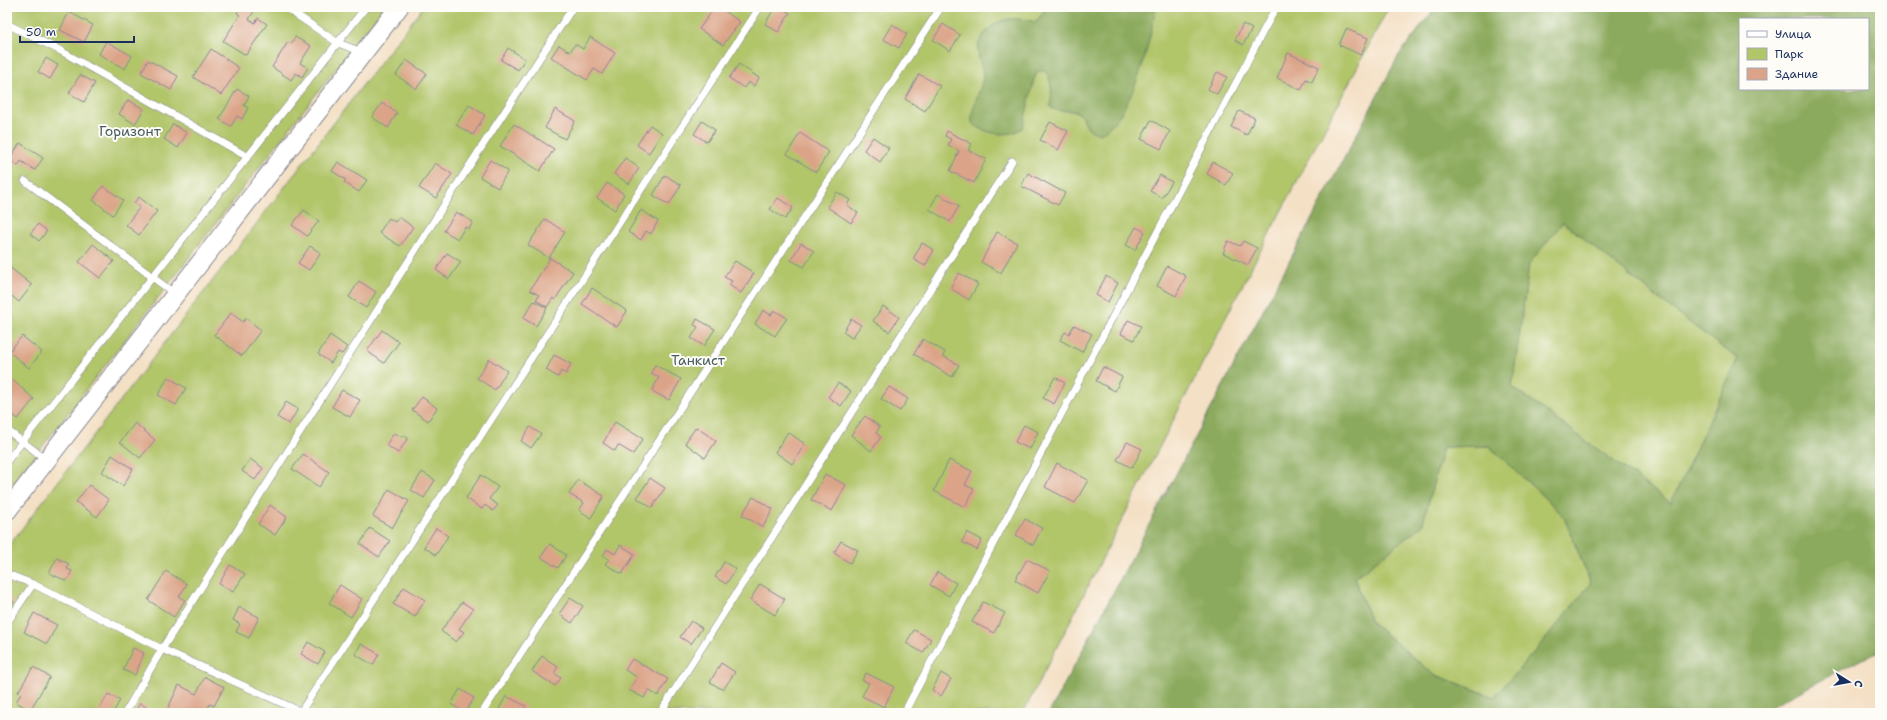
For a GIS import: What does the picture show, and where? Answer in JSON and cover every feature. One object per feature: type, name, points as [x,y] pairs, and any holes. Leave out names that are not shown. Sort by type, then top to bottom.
[{"type":"street","points":[[7,511],[399,7]]},
{"type":"lane","points":[[285,7],[338,43],[364,52]]},
{"type":"lane","points":[[7,461],[366,7]]},
{"type":"lane","points":[[125,713],[162,649],[449,198],[573,7]]},
{"type":"lane","points":[[7,574],[33,584],[162,649],[302,712],[760,7]]},
{"type":"lane","points":[[482,713],[941,7]]},
{"type":"lane","points":[[904,713],[1276,7]]},
{"type":"lane","points":[[7,24],[61,51],[248,157]]},
{"type":"lane","points":[[660,713],[1012,161]]},
{"type":"lane","points":[[25,181],[176,294]]},
{"type":"lane","points":[[7,430],[47,460]]},
{"type":"lane","points":[[7,623],[33,584]]},
{"type":"green space","name":"Горизонт","points":[[7,7],[384,7],[7,492]]},
{"type":"green space","name":"Танкист","points":[[423,7],[1389,7],[1257,257],[1023,713],[7,713],[7,548]]},
{"type":"green space","points":[[1047,7],[1156,7],[1149,40],[1138,77],[1131,95],[1122,111],[1112,125],[1100,134],[1093,132],[1089,129],[1081,115],[1078,113],[1056,110],[1050,107],[1051,84],[1048,75],[1045,71],[1038,71],[1034,79],[1023,127],[1012,133],[998,134],[977,127],[972,123],[972,117],[983,78],[978,46],[983,35],[998,22],[1004,20],[1016,19],[1036,22]]},
{"type":"green space","points":[[1436,7],[1880,7],[1880,652],[1862,659],[1759,713],[1049,713],[1399,55]],"holes":[[[1563,222],[1665,304],[1738,359],[1671,503],[1512,387],[1529,264]],[[1489,446],[1563,515],[1591,583],[1544,641],[1494,697],[1433,674],[1371,622],[1354,578],[1422,526],[1443,447]]]},
{"type":"green space","points":[[1563,222],[1665,304],[1738,359],[1671,503],[1512,387],[1529,263]]},
{"type":"green space","points":[[1489,446],[1563,515],[1591,584],[1544,641],[1494,697],[1433,674],[1371,622],[1354,577],[1422,526],[1443,447]]},
{"type":"building","points":[[240,7],[257,7],[249,19],[255,23],[258,18],[267,24],[246,55],[223,41],[240,15],[237,13]]},
{"type":"building","points":[[715,7],[719,7],[740,22],[723,45],[699,29]]},
{"type":"building","points":[[775,7],[780,7],[790,13],[778,32],[765,24]]},
{"type":"building","points":[[69,12],[93,25],[84,42],[60,30]]},
{"type":"building","points":[[892,24],[907,34],[899,48],[883,39]]},
{"type":"building","points":[[943,24],[960,35],[950,51],[933,40]]},
{"type":"building","points":[[1243,24],[1252,29],[1243,45],[1235,40]]},
{"type":"building","points":[[1346,29],[1368,38],[1361,55],[1339,45]]},
{"type":"building","points":[[295,37],[311,46],[300,63],[308,68],[302,77],[296,73],[291,80],[272,67],[288,42],[291,44]]},
{"type":"building","points":[[590,37],[615,53],[602,74],[594,69],[587,80],[551,57],[559,45],[570,52],[575,44],[583,49]]},
{"type":"building","points":[[106,41],[132,56],[125,69],[99,54]]},
{"type":"building","points":[[508,48],[525,59],[518,70],[501,60]]},
{"type":"building","points":[[211,49],[239,68],[221,95],[193,77]]},
{"type":"building","points":[[1288,53],[1319,67],[1312,82],[1306,79],[1301,90],[1277,78]]},
{"type":"building","points":[[46,58],[58,65],[50,79],[38,72]]},
{"type":"building","points":[[148,60],[178,76],[171,90],[141,73]]},
{"type":"building","points":[[406,60],[427,74],[416,89],[396,75]]},
{"type":"building","points":[[739,64],[759,78],[754,86],[748,82],[744,88],[729,78]]},
{"type":"building","points":[[1217,72],[1227,77],[1217,94],[1208,89]]},
{"type":"building","points":[[919,74],[940,86],[925,111],[905,99]]},
{"type":"building","points":[[80,75],[95,83],[84,102],[69,93]]},
{"type":"building","points":[[237,89],[249,96],[244,105],[248,108],[242,119],[237,116],[231,126],[219,119]]},
{"type":"building","points":[[128,100],[144,109],[135,124],[119,114]]},
{"type":"building","points":[[382,103],[397,113],[388,128],[372,117]]},
{"type":"building","points":[[469,105],[485,115],[473,135],[456,125]]},
{"type":"building","points":[[555,109],[575,121],[565,139],[545,128]]},
{"type":"building","points":[[1239,111],[1255,118],[1247,135],[1231,127]]},
{"type":"building","points":[[1151,120],[1170,131],[1161,149],[1141,139]]},
{"type":"building","points":[[702,121],[715,130],[707,142],[694,134]]},
{"type":"building","points":[[1050,122],[1068,131],[1058,150],[1040,140]]},
{"type":"building","points":[[173,124],[187,133],[178,148],[164,139]]},
{"type":"building","points":[[514,124],[554,149],[540,171],[500,146]]},
{"type":"building","points":[[650,125],[662,133],[649,153],[637,145]]},
{"type":"building","points":[[947,131],[972,144],[968,150],[986,159],[974,183],[950,171],[959,151],[948,145],[951,139],[945,136]]},
{"type":"building","points":[[800,133],[829,152],[816,172],[787,154]]},
{"type":"building","points":[[873,137],[889,148],[880,162],[864,150]]},
{"type":"building","points":[[20,143],[43,158],[35,170],[21,161],[18,166],[9,160]]},
{"type":"building","points":[[625,158],[639,168],[629,184],[614,174]]},
{"type":"building","points":[[490,160],[508,171],[498,188],[480,177]]},
{"type":"building","points":[[338,162],[367,180],[359,192],[344,182],[346,180],[332,171]]},
{"type":"building","points":[[1213,162],[1233,173],[1226,185],[1207,174]]},
{"type":"building","points":[[435,163],[452,174],[436,198],[419,188]]},
{"type":"building","points":[[1028,173],[1065,193],[1058,205],[1021,186]]},
{"type":"building","points":[[665,175],[681,185],[669,205],[653,195]]},
{"type":"building","points":[[1160,175],[1172,182],[1162,198],[1150,191]]},
{"type":"building","points":[[607,183],[624,194],[615,210],[597,198]]},
{"type":"building","points":[[103,186],[123,200],[113,215],[93,200]]},
{"type":"building","points":[[837,192],[850,200],[847,205],[858,213],[851,223],[827,207]]},
{"type":"building","points":[[938,194],[959,206],[950,222],[929,209]]},
{"type":"building","points":[[139,197],[157,211],[139,235],[126,225],[140,207],[134,203]]},
{"type":"building","points":[[778,198],[793,208],[785,219],[770,209]]},
{"type":"building","points":[[304,210],[319,221],[307,236],[292,225]]},
{"type":"building","points":[[641,210],[658,221],[651,234],[646,231],[641,240],[628,232]]},
{"type":"building","points":[[456,212],[473,222],[469,229],[465,227],[458,239],[444,231]]},
{"type":"building","points":[[399,217],[413,227],[400,246],[379,233],[389,218],[395,222]]},
{"type":"building","points":[[545,219],[565,232],[549,258],[528,245]]},
{"type":"building","points":[[38,224],[47,231],[39,241],[30,234]]},
{"type":"building","points":[[1136,227],[1145,232],[1135,250],[1126,245]]},
{"type":"building","points":[[997,232],[1017,243],[1001,273],[981,262]]},
{"type":"building","points":[[1228,241],[1240,246],[1243,241],[1257,248],[1248,265],[1223,253]]},
{"type":"building","points":[[801,243],[814,251],[804,267],[791,260]]},
{"type":"building","points":[[922,243],[934,250],[925,266],[913,259]]},
{"type":"building","points":[[93,244],[114,261],[100,278],[79,262]]},
{"type":"building","points":[[310,246],[321,253],[309,270],[298,263]]},
{"type":"building","points":[[447,253],[461,262],[449,279],[436,270]]},
{"type":"building","points":[[550,258],[573,272],[555,300],[553,298],[547,307],[536,300],[539,295],[530,290]]},
{"type":"building","points":[[735,261],[754,273],[741,293],[729,285],[732,281],[724,277]]},
{"type":"building","points":[[8,266],[32,285],[19,302],[7,292]]},
{"type":"building","points":[[1167,266],[1186,276],[1176,296],[1157,286]]},
{"type":"building","points":[[959,273],[978,284],[969,300],[950,288]]},
{"type":"building","points":[[1106,276],[1118,283],[1108,302],[1096,295]]},
{"type":"building","points":[[359,281],[376,292],[366,308],[349,297]]},
{"type":"building","points":[[592,288],[627,311],[617,327],[582,304]]},
{"type":"building","points":[[534,301],[547,308],[536,326],[523,318]]},
{"type":"building","points":[[883,306],[899,317],[889,332],[873,321]]},
{"type":"building","points":[[763,310],[771,315],[774,310],[787,318],[775,336],[755,324]]},
{"type":"building","points":[[231,313],[243,322],[246,318],[261,330],[242,356],[214,335]]},
{"type":"building","points":[[697,319],[715,329],[704,346],[691,338],[698,327],[694,325]]},
{"type":"building","points":[[851,319],[861,325],[852,338],[843,332]]},
{"type":"building","points":[[1128,320],[1141,326],[1134,340],[1121,334]]},
{"type":"building","points":[[1074,325],[1092,334],[1082,352],[1060,340],[1065,332],[1069,334]]},
{"type":"building","points":[[382,330],[399,342],[384,363],[367,351]]},
{"type":"building","points":[[330,335],[347,347],[342,354],[338,352],[331,363],[318,354]]},
{"type":"building","points":[[22,336],[42,352],[29,368],[9,352]]},
{"type":"building","points":[[923,339],[945,352],[943,356],[959,365],[952,377],[914,354]]},
{"type":"building","points":[[554,355],[571,364],[566,374],[561,371],[558,377],[546,370]]},
{"type":"building","points":[[489,359],[507,371],[495,390],[477,378]]},
{"type":"building","points":[[655,365],[681,379],[669,400],[652,391],[659,377],[651,373]]},
{"type":"building","points":[[1103,367],[1122,377],[1115,391],[1096,381]]},
{"type":"building","points":[[9,377],[34,399],[18,419],[7,410],[7,379]]},
{"type":"building","points":[[168,377],[186,388],[176,405],[158,395]]},
{"type":"building","points":[[1055,377],[1065,383],[1054,404],[1043,398]]},
{"type":"building","points":[[838,383],[851,391],[841,406],[828,397]]},
{"type":"building","points":[[889,387],[908,399],[900,411],[881,399]]},
{"type":"building","points":[[342,390],[360,400],[350,417],[332,407]]},
{"type":"building","points":[[422,397],[437,408],[428,421],[412,410]]},
{"type":"building","points":[[286,402],[298,409],[289,424],[277,417]]},
{"type":"building","points":[[865,416],[880,427],[876,433],[881,437],[871,451],[851,435]]},
{"type":"building","points":[[615,422],[643,439],[633,454],[618,445],[615,451],[603,443]]},
{"type":"building","points":[[135,423],[155,440],[140,458],[120,442]]},
{"type":"building","points":[[1024,425],[1038,432],[1030,449],[1015,442]]},
{"type":"building","points":[[530,427],[541,434],[531,448],[521,441]]},
{"type":"building","points":[[696,427],[716,441],[705,458],[685,443]]},
{"type":"building","points":[[788,432],[805,444],[792,464],[775,452]]},
{"type":"building","points":[[394,433],[402,437],[404,435],[408,438],[398,453],[386,445]]},
{"type":"building","points":[[1127,442],[1142,449],[1132,468],[1117,460]]},
{"type":"building","points":[[303,454],[329,472],[319,487],[292,469]]},
{"type":"building","points":[[112,455],[133,469],[123,486],[102,472]]},
{"type":"building","points":[[250,459],[263,468],[255,480],[242,471]]},
{"type":"building","points":[[949,460],[972,471],[965,485],[974,489],[965,507],[934,491]]},
{"type":"building","points":[[1057,463],[1088,480],[1075,503],[1045,487]]},
{"type":"building","points":[[422,472],[435,480],[424,498],[411,490]]},
{"type":"building","points":[[825,474],[846,485],[832,511],[811,500]]},
{"type":"building","points":[[481,475],[498,487],[489,499],[498,505],[493,511],[485,505],[482,509],[466,498]]},
{"type":"building","points":[[650,478],[665,488],[652,508],[637,498]]},
{"type":"building","points":[[578,480],[604,496],[591,518],[579,510],[584,503],[569,494]]},
{"type":"building","points":[[89,485],[109,500],[97,517],[76,502]]},
{"type":"building","points":[[389,489],[409,501],[392,528],[373,516]]},
{"type":"building","points":[[753,497],[773,509],[763,527],[742,515]]},
{"type":"building","points":[[270,505],[287,517],[275,535],[258,524]]},
{"type":"building","points":[[1025,519],[1042,528],[1033,545],[1016,535]]},
{"type":"building","points":[[370,528],[390,541],[379,557],[360,544]]},
{"type":"building","points":[[436,528],[448,536],[436,555],[424,547]]},
{"type":"building","points":[[967,532],[982,540],[977,550],[962,542]]},
{"type":"building","points":[[841,541],[858,550],[850,563],[834,553]]},
{"type":"building","points":[[550,544],[566,555],[558,568],[541,557]]},
{"type":"building","points":[[620,545],[635,554],[622,574],[605,564],[609,559],[603,556],[607,549],[615,554]]},
{"type":"building","points":[[57,558],[69,564],[67,569],[72,571],[67,581],[49,573]]},
{"type":"building","points":[[1027,559],[1050,571],[1038,593],[1015,580]]},
{"type":"building","points":[[724,562],[736,569],[726,584],[715,577]]},
{"type":"building","points":[[230,565],[245,574],[233,592],[219,584]]},
{"type":"building","points":[[166,571],[187,584],[179,597],[185,600],[174,617],[148,600]]},
{"type":"building","points":[[937,572],[956,583],[949,596],[930,585]]},
{"type":"building","points":[[760,584],[785,599],[775,615],[750,600]]},
{"type":"building","points":[[340,585],[362,599],[351,617],[329,603]]},
{"type":"building","points":[[404,587],[425,600],[415,617],[393,604]]},
{"type":"building","points":[[7,596],[14,602],[7,612]]},
{"type":"building","points":[[570,598],[583,606],[572,623],[559,614]]},
{"type":"building","points":[[462,602],[473,609],[459,629],[464,632],[456,642],[441,631]]},
{"type":"building","points":[[983,602],[1005,613],[994,633],[972,622]]},
{"type":"building","points":[[239,607],[259,617],[249,638],[236,632],[240,624],[233,620]]},
{"type":"building","points":[[34,613],[57,625],[47,644],[24,632]]},
{"type":"building","points":[[691,621],[702,628],[691,644],[680,637]]},
{"type":"building","points":[[914,630],[931,639],[923,653],[906,643]]},
{"type":"building","points":[[308,642],[325,652],[318,664],[301,654]]},
{"type":"building","points":[[361,644],[379,654],[373,665],[355,654]]},
{"type":"building","points":[[133,648],[144,653],[135,675],[123,670]]},
{"type":"building","points":[[542,656],[558,667],[554,673],[561,678],[555,686],[532,671]]},
{"type":"building","points":[[632,659],[668,679],[658,696],[648,690],[644,698],[629,690],[637,677],[625,670]]},
{"type":"building","points":[[721,663],[735,672],[723,690],[710,682]]},
{"type":"building","points":[[33,667],[50,677],[30,710],[16,702],[21,694],[18,692]]},
{"type":"building","points":[[866,673],[894,687],[884,707],[862,696],[869,683],[862,680]]},
{"type":"building","points":[[941,673],[951,679],[941,696],[932,690]]},
{"type":"building","points":[[205,677],[224,687],[214,706],[210,704],[205,713],[166,712],[179,685],[196,694]]},
{"type":"building","points":[[460,689],[474,698],[465,713],[451,704]]},
{"type":"building","points":[[108,694],[120,700],[113,713],[97,713]]},
{"type":"building","points":[[506,696],[526,706],[522,713],[497,713]]},
{"type":"building","points":[[140,703],[155,713],[134,713]]}]
